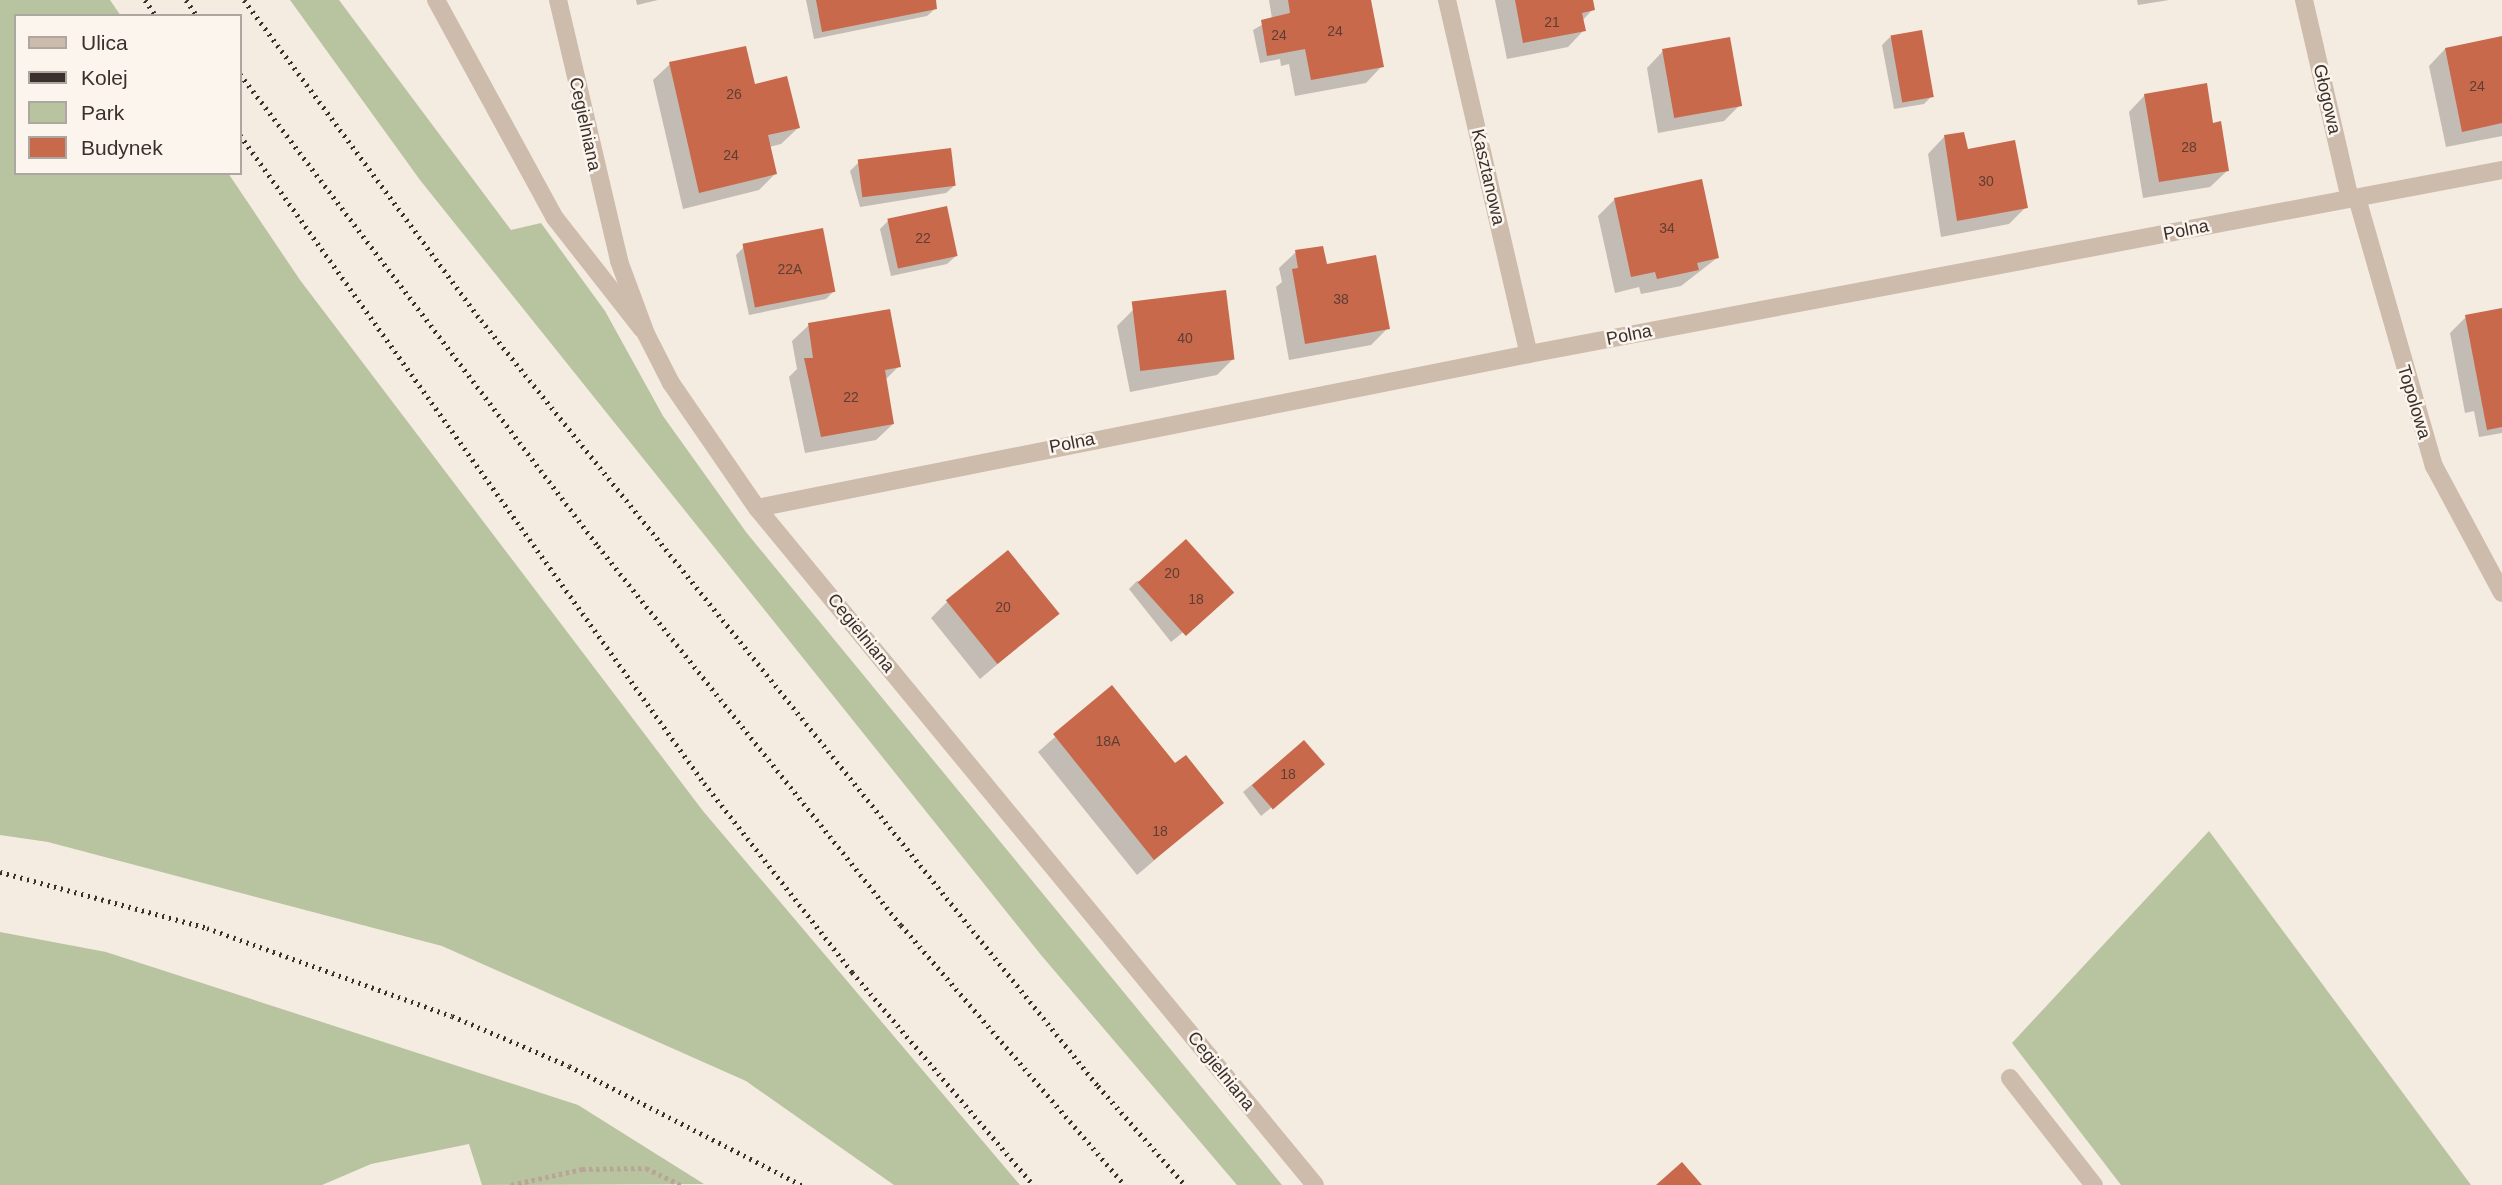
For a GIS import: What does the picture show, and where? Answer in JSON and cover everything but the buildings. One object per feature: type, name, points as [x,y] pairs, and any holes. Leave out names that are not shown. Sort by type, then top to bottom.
[{"type":"street","points":[[436,0],[555,218],[646,334]]},
{"type":"street","name":"Cegielniana","points":[[558,0],[603,203],[646,334],[671,383],[757,508],[1315,1185]]},
{"type":"street","name":"Kasztanowa","points":[[1447,0],[1529,354]]},
{"type":"street","name":"Głogowa","points":[[2304,0],[2354,198]]},
{"type":"street","name":"Polna","points":[[757,508],[1529,354],[2502,170]]},
{"type":"street","name":"Topolowa","points":[[2354,198],[2434,466],[2502,593]]},
{"type":"street","points":[[2010,1078],[2094,1185]]},
{"type":"path","points":[[511,1185],[582,1169],[646,1168],[681,1185]]},
{"type":"green space","points":[[0,0],[110,0],[120,14],[14,14],[14,175],[229,175],[300,280],[703,811],[1020,1185],[894,1185],[746,1081],[442,946],[48,842],[0,835]]},
{"type":"green space","points":[[290,0],[339,0],[511,230],[541,223],[605,311],[663,416],[746,532],[1282,1185],[1237,1185],[1041,955],[420,180]]},
{"type":"green space","points":[[2209,831],[2471,1185],[2121,1185],[2012,1043]]},
{"type":"green space","points":[[0,932],[106,952],[578,1105],[704,1184],[482,1185],[469,1144],[371,1164],[322,1185],[0,1185]]},
{"type":"railway","points":[[145,0],[155,14]]},
{"type":"railway","points":[[186,0],[196,14]]},
{"type":"railway","points":[[244,0],[481,320],[1098,1086],[1185,1185]]},
{"type":"railway","points":[[242,77],[598,546],[901,925],[1125,1185]]},
{"type":"railway","points":[[242,138],[704,783],[852,972],[1033,1185]]},
{"type":"railway","points":[[0,872],[207,928],[452,1016],[569,1066],[802,1185]]}]
